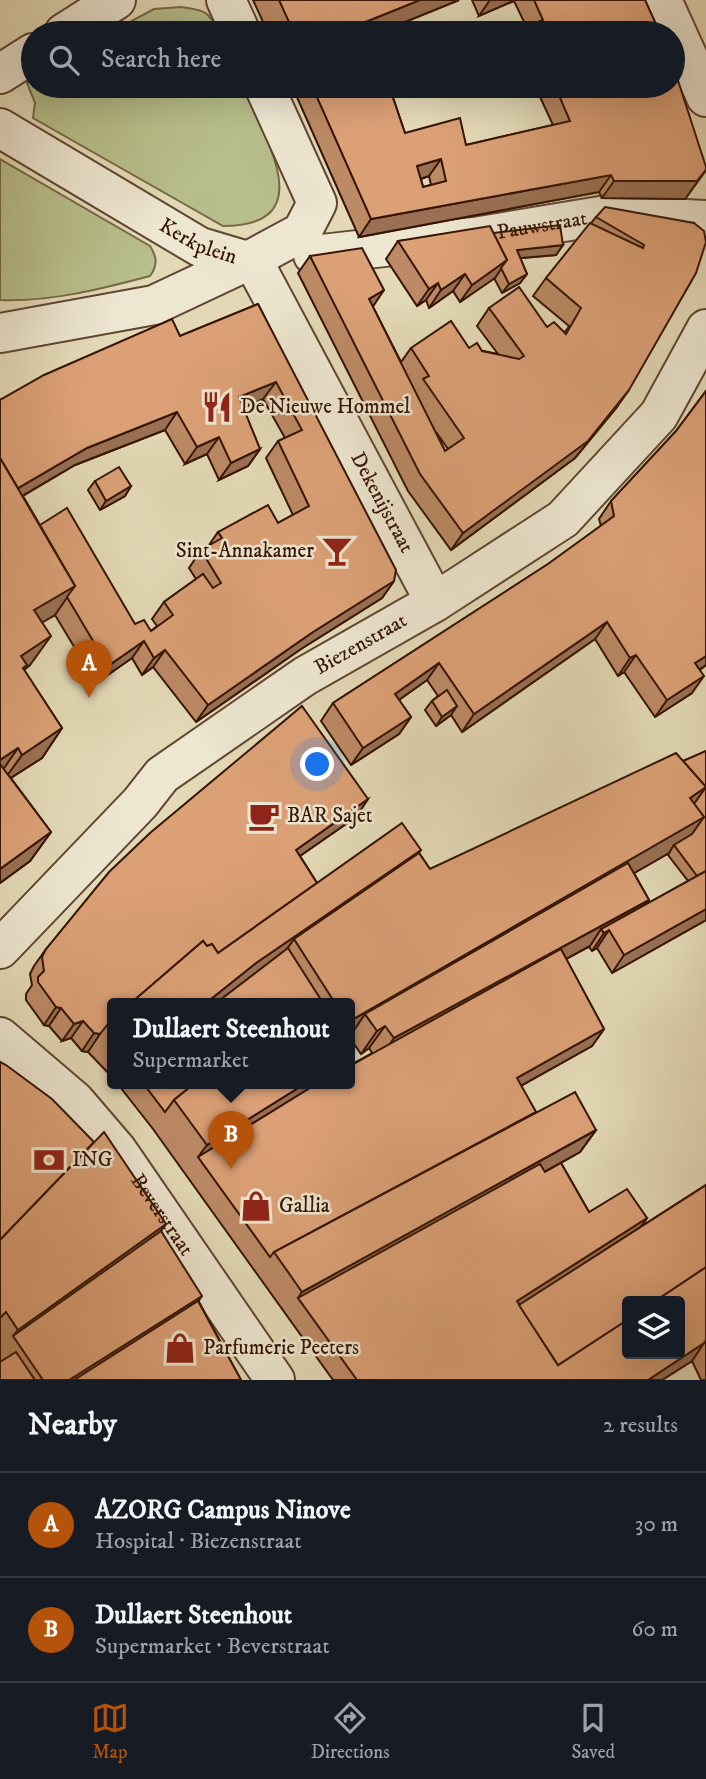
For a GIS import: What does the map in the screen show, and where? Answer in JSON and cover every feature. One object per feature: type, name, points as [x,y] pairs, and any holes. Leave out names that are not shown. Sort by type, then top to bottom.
[{"type":"street","points":[[83,21],[116,0]]},
{"type":"street","points":[[226,0],[236,21]]},
{"type":"street","points":[[662,0],[672,21]]},
{"type":"street","points":[[685,51],[706,97]]},
{"type":"street","points":[[0,74],[21,61]]},
{"type":"street","name":"Kerkplein","points":[[0,333],[154,305],[302,232],[317,204],[269,98]]},
{"type":"street","name":"Kerkplein","points":[[0,128],[200,247],[249,260]]},
{"type":"street","name":"Pauwstraat","points":[[249,260],[355,252],[606,215],[706,220]]},
{"type":"street","name":"Dekenijstraat","points":[[249,260],[435,602]]},
{"type":"street","name":"Biezenstraat","points":[[0,949],[140,803],[162,775],[305,676],[435,602],[563,519],[659,415],[706,330]]},
{"type":"street","name":"Beverstraat","points":[[0,1037],[75,1101],[117,1150],[275,1380]]},
{"type":"green space","points":[[154,9],[196,9],[213,21],[132,21]]},
{"type":"green space","points":[[33,98],[248,98],[272,152],[278,175],[279,195],[271,211],[253,222],[223,226],[33,118]]},
{"type":"green space","points":[[0,159],[150,246],[156,261],[150,276],[57,297],[0,300]]},
{"type":"building","points":[[279,0],[420,0],[368,21],[289,21]]},
{"type":"building","points":[[534,0],[645,0],[655,21],[540,21],[543,20]]},
{"type":"building","points":[[317,98],[393,98],[405,133],[460,118],[466,145],[570,121],[560,98],[684,98],[706,170],[697,181],[614,181],[611,175],[371,219]],"holes":[[[441,159],[446,181],[423,187],[417,166]]]},
{"type":"building","points":[[605,207],[694,223],[704,231],[706,242],[696,273],[629,390],[588,441],[463,533],[420,474],[310,256],[362,248],[384,290],[369,299],[445,451],[464,438],[423,379],[429,376],[411,348],[451,321],[469,348],[477,343],[482,351],[519,359],[524,356],[489,308],[519,287],[547,327],[554,322],[566,334],[581,308],[546,278],[590,223],[643,248],[644,245],[596,217]]},
{"type":"building","points":[[560,225],[563,245],[517,250],[527,274],[509,284],[501,268],[507,260],[493,233]]},
{"type":"building","points":[[490,226],[507,260],[472,285],[465,274],[441,290],[438,283],[429,289],[398,241]]},
{"type":"building","points":[[258,304],[396,570],[394,581],[313,632],[208,705],[165,650],[154,658],[144,641],[108,666],[67,597],[75,586],[40,525],[67,508],[135,624],[144,620],[151,631],[173,615],[164,602],[203,574],[213,588],[221,583],[201,550],[222,538],[218,532],[268,505],[278,523],[309,506],[278,441],[302,430],[276,382],[239,397],[260,449],[231,463],[219,437],[197,447],[177,412],[87,448],[18,488],[0,458],[0,400],[44,375],[172,319],[180,336]]},
{"type":"building","points":[[706,391],[706,656],[695,663],[704,676],[667,700],[636,655],[630,658],[607,622],[474,714],[439,663],[395,694],[411,717],[363,748],[333,703],[548,564],[614,516],[611,501],[676,431]]},
{"type":"building","points":[[0,458],[75,586],[34,610],[51,636],[21,656],[27,665],[23,668],[62,728],[22,755],[18,748],[0,760]]},
{"type":"building","points":[[119,467],[131,486],[106,501],[95,481]]},
{"type":"building","points":[[447,690],[457,706],[442,717],[432,701]]},
{"type":"building","points":[[302,706],[368,799],[296,850],[317,883],[218,953],[212,944],[207,946],[203,941],[137,998],[107,998],[107,1025],[100,1034],[94,1033],[83,1021],[74,1024],[61,1008],[56,1007],[38,982],[38,977],[44,971],[42,957],[109,872],[150,833]]},
{"type":"building","points":[[706,751],[706,787],[683,761]]},
{"type":"building","points":[[676,753],[706,787],[690,798],[704,817],[355,1018],[355,998],[332,998],[294,939],[419,853],[430,869]]},
{"type":"building","points":[[0,764],[51,832],[0,869]]},
{"type":"building","points":[[706,787],[706,871],[697,876],[674,845],[692,834],[704,817],[694,804]]},
{"type":"building","points":[[402,823],[421,850],[256,963],[212,998],[137,998],[203,941],[207,946],[212,944],[218,953]]},
{"type":"building","points":[[628,863],[649,900],[394,1038],[385,1026],[377,1031],[365,1014]]},
{"type":"building","points":[[706,871],[706,909],[624,955],[609,930],[604,933],[601,929]]},
{"type":"building","points":[[288,948],[320,998],[223,998]]},
{"type":"building","points":[[561,949],[604,1029],[517,1078],[536,1112],[274,1252],[270,1257],[198,1157],[308,1089],[355,1089],[355,1063]]},
{"type":"building","points":[[0,1062],[52,1099],[94,1142],[0,1240]]},
{"type":"building","points":[[148,1089],[188,1089],[174,1100],[165,1112]]},
{"type":"building","points":[[188,1089],[296,1089],[207,1145],[174,1100]]},
{"type":"building","points":[[575,1092],[596,1130],[302,1292],[274,1252]]},
{"type":"building","points":[[104,1132],[166,1224],[18,1330],[6,1312],[0,1318],[0,1240]]},
{"type":"building","points":[[561,1163],[589,1212],[627,1189],[647,1218],[517,1301],[558,1365],[622,1323],[622,1359],[680,1359],[648,1380],[357,1380],[298,1298],[540,1164],[545,1172]]},
{"type":"building","points":[[706,1185],[706,1267],[662,1296],[622,1296],[622,1323],[558,1365],[519,1305]]},
{"type":"building","points":[[161,1231],[202,1296],[69,1380],[43,1380],[13,1336]]},
{"type":"building","points":[[706,1267],[706,1340],[685,1356],[685,1296],[662,1296]]},
{"type":"building","points":[[198,1301],[241,1380],[74,1380]]},
{"type":"building","points":[[16,1352],[35,1380],[0,1380],[0,1362]]},
{"type":"place","name":"De Nieuwe Hommel","points":[[217,407]]},
{"type":"place","name":"Sint-Annakamer","points":[[337,551]]},
{"type":"place","name":"AZORG Campus Ninove","points":[[89,698]]},
{"type":"place","name":"BAR Sajet","points":[[264,816]]},
{"type":"place","name":"ING","points":[[49,1160]]},
{"type":"place","name":"Dullaert Steenhout","points":[[231,1169]]},
{"type":"place","name":"Gallia","points":[[256,1206]]},
{"type":"place","name":"Parfumerie Peeters","points":[[180,1348]]}]
